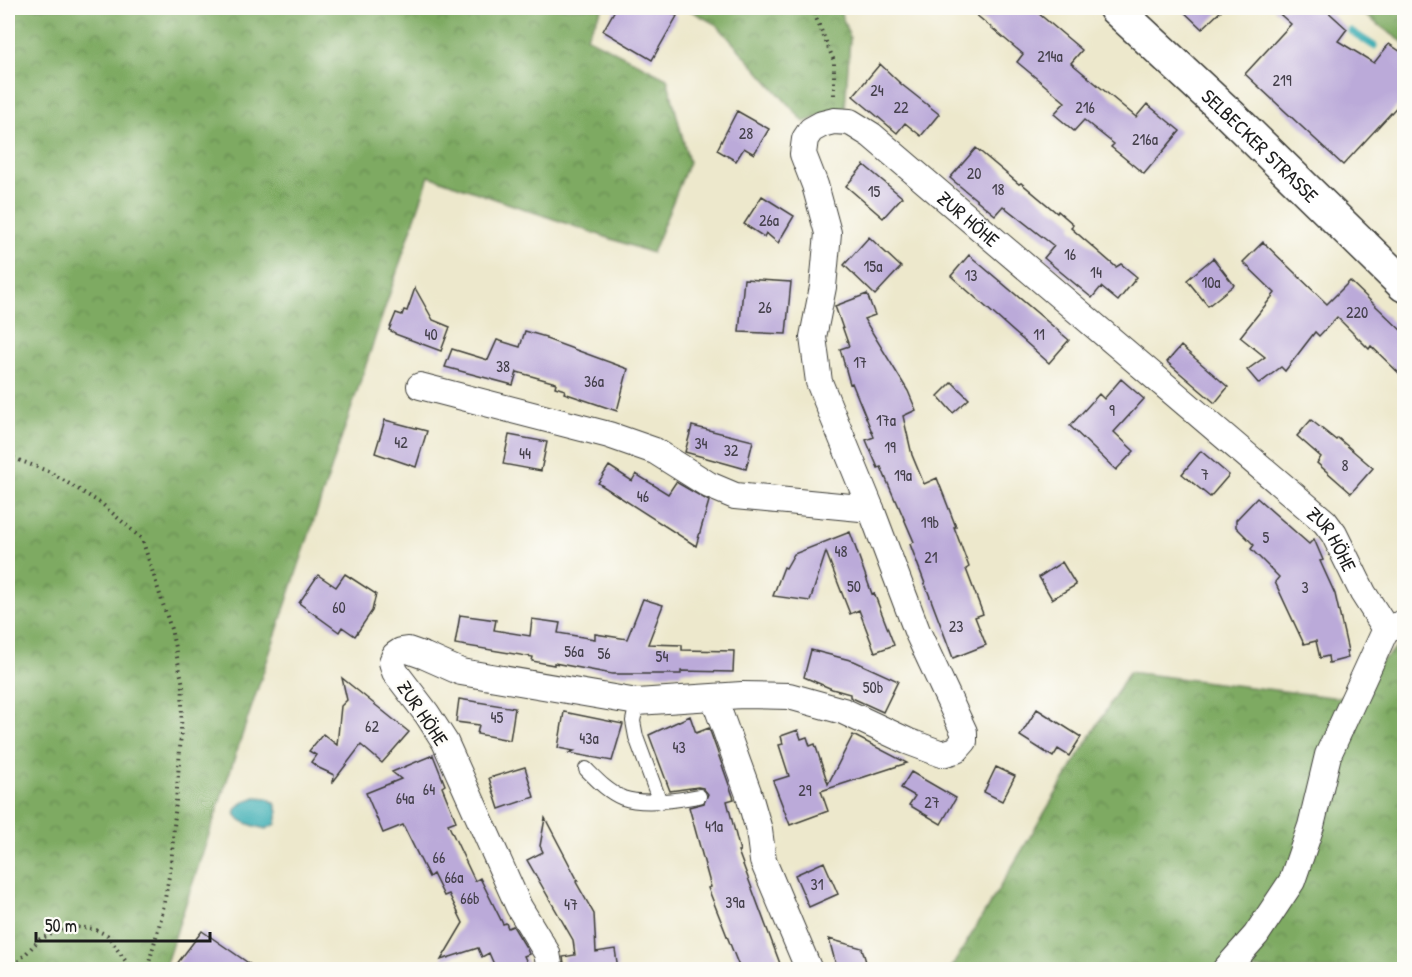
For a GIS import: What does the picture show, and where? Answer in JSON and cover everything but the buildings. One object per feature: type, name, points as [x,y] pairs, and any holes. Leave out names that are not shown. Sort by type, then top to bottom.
[{"type":"main road","name":"SELBECKER STRASSE","points":[[1115,8],[1230,115],[1404,285]]},
{"type":"street","name":"ZUR HÖHE","points":[[550,969],[547,953],[519,908],[445,742],[395,672],[392,662],[395,655],[401,651],[408,650],[461,672],[637,702],[742,695],[789,696],[843,711],[907,741],[942,753],[956,750],[964,741],[964,732],[917,631],[871,509],[819,382],[813,337],[823,287],[828,233],[815,185],[803,154],[805,138],[811,130],[834,121],[850,122],[871,135],[1325,522],[1334,534],[1363,593],[1395,626],[1328,755],[1311,826],[1292,880],[1256,935],[1225,969]]},
{"type":"street","points":[[420,386],[618,438],[655,451],[709,485],[735,496],[871,509]]},
{"type":"street","points":[[714,698],[748,792],[759,830],[764,861],[808,969]]},
{"type":"lane","points":[[637,702],[633,721],[636,737],[660,802]]},
{"type":"lane","points":[[586,769],[604,787],[624,798],[660,802],[699,796]]},
{"type":"path","points":[[812,8],[834,61],[834,121]]},
{"type":"path","points":[[8,456],[50,472],[102,504],[142,539],[171,629],[183,685],[180,750],[171,866],[162,915],[147,969]]},
{"type":"path","points":[[10,969],[40,939],[70,926],[94,929],[107,935],[132,969]]},
{"type":"green space","points":[[8,8],[603,8],[586,37],[667,78],[689,162],[652,253],[429,176],[164,969],[8,969]]},
{"type":"green space","points":[[686,8],[839,8],[850,38],[845,108],[804,122],[717,25]]},
{"type":"green space","points":[[1355,8],[1404,8],[1404,43]]},
{"type":"green space","points":[[1403,642],[1404,969],[950,970],[1129,672],[1340,698]]},
{"type":"water","points":[[256,797],[267,798],[275,803],[278,812],[276,824],[266,829],[256,827],[239,819],[236,815],[241,804]]},
{"type":"waterway","points":[[1351,31],[1374,46]]}]
